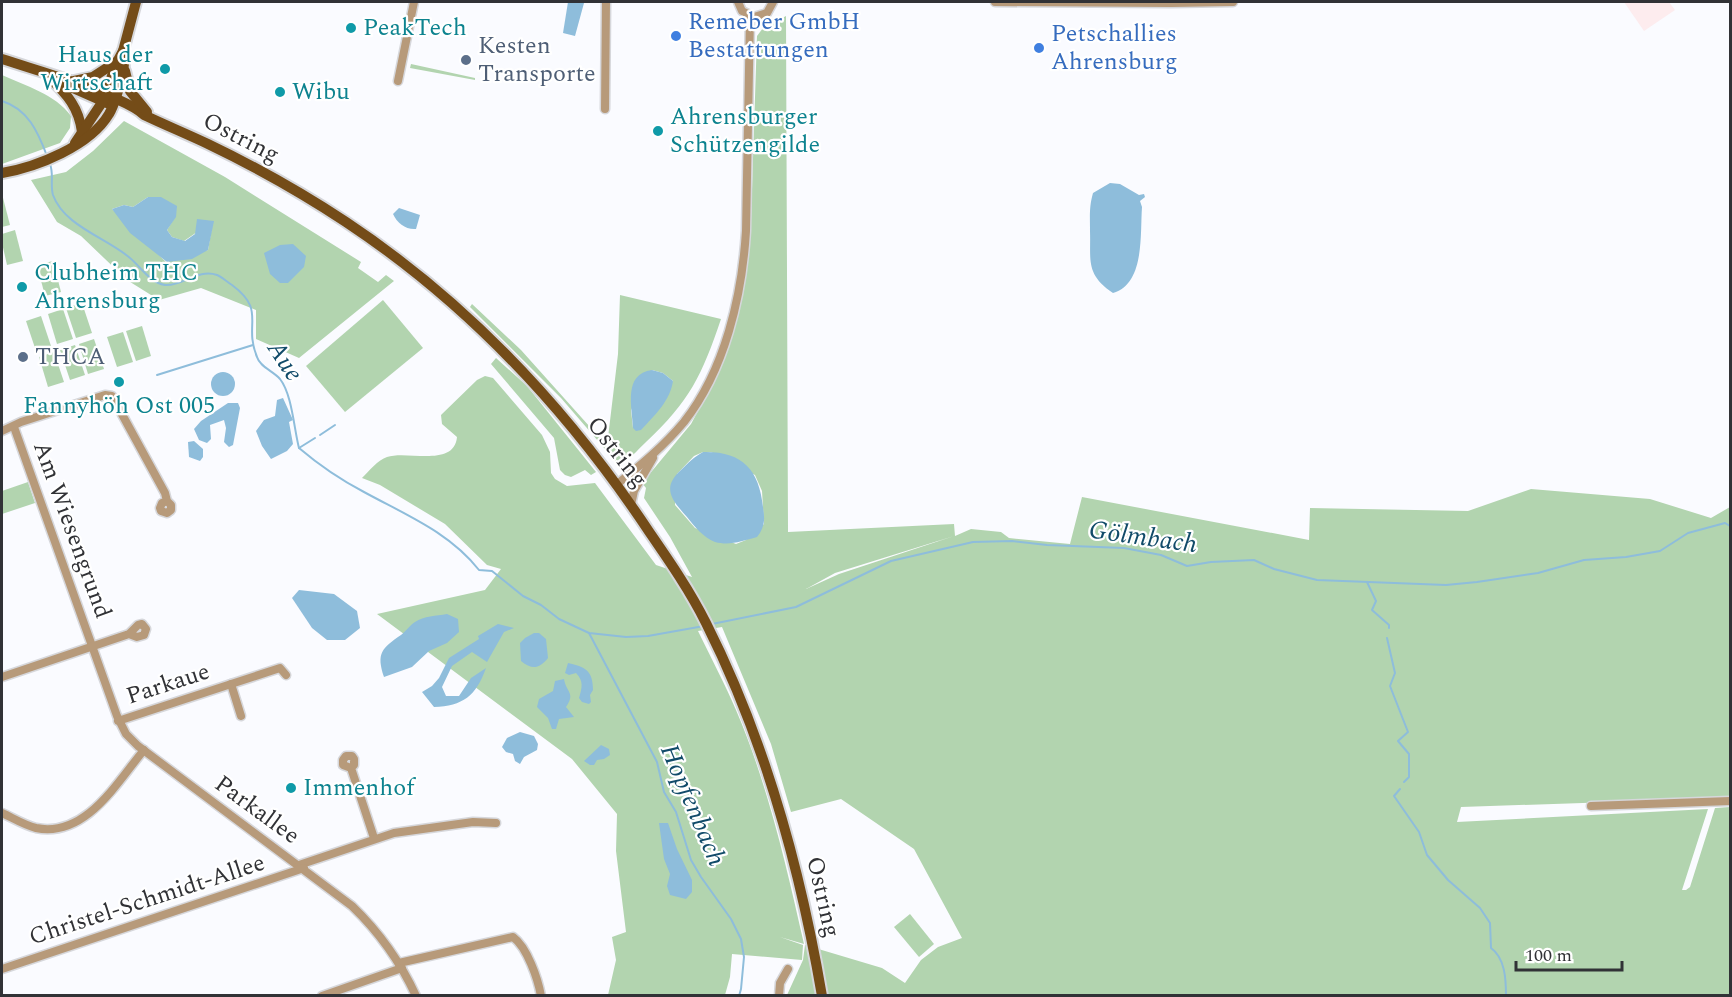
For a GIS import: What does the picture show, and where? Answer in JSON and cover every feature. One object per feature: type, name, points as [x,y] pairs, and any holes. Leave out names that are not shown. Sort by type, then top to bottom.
[{"type":"main road","points":[[2,173],[25,168],[57,156],[98,127],[121,63],[136,2]]},
{"type":"main road","name":"Ostring","points":[[2,58],[109,100]]},
{"type":"main road","points":[[74,81],[93,78],[121,63]]},
{"type":"main road","points":[[121,63],[130,91],[155,121]]},
{"type":"main road","name":"Ostring","points":[[46,76],[53,74],[74,81],[137,115],[144,115],[210,145],[286,185],[346,222],[417,273],[482,330],[533,381],[632,505],[685,585],[706,622],[753,732],[774,790],[812,936],[822,996]]},
{"type":"main road","points":[[46,76],[72,102],[79,115],[82,132]]},
{"type":"main road","points":[[73,145],[109,100]]},
{"type":"street","points":[[398,81],[414,2]]},
{"type":"street","points":[[605,109],[606,2]]},
{"type":"street","points":[[738,2],[742,11],[754,16],[767,13],[773,2]]},
{"type":"street","points":[[995,2],[1233,2]]},
{"type":"street","points":[[632,505],[634,491],[657,452],[683,422],[708,384],[726,336],[739,285],[745,247],[749,39],[754,16]]},
{"type":"street","points":[[2,431],[21,422],[94,398],[112,396],[165,493],[167,501]]},
{"type":"street","name":"Am Wiesengrund","points":[[14,427],[93,646]]},
{"type":"street","points":[[616,485],[657,452]]},
{"type":"street","points":[[616,485],[628,485],[639,481]]},
{"type":"street","points":[[2,677],[129,634]]},
{"type":"street","name":"Parkallee","points":[[93,646],[118,721],[129,737],[341,897],[381,937],[401,965],[416,996]]},
{"type":"street","name":"Parkaue","points":[[118,721],[280,668],[286,675]]},
{"type":"street","name":"Parkaue","points":[[231,684],[241,716]]},
{"type":"street","points":[[2,813],[38,828],[56,828],[72,823],[95,808],[144,750]]},
{"type":"street","points":[[351,768],[374,838]]},
{"type":"street","points":[[1591,806],[1731,801]]},
{"type":"street","name":"Christel-Schmidt-Allee","points":[[2,969],[302,867],[374,838],[411,830],[473,822],[496,823]]},
{"type":"street","points":[[322,996],[401,965],[513,937],[518,941],[531,965],[541,996]]},
{"type":"street","points":[[779,996],[780,983],[788,969]]},
{"type":"shaded area","points":[[1624,2],[1669,2],[1675,10],[1644,31]]},
{"type":"green space","points":[[786,16],[788,532],[954,524],[955,536],[971,529],[1001,532],[1009,538],[1070,544],[1082,497],[1309,540],[1310,508],[1468,511],[1531,489],[1650,499],[1711,518],[1730,507],[1730,798],[1461,807],[1457,822],[1708,809],[1682,890],[1686,890],[1690,887],[1715,808],[1730,807],[1730,995],[787,995],[803,960],[805,945],[882,968],[905,983],[921,960],[938,947],[962,938],[914,849],[841,799],[791,812],[771,744],[722,627],[698,631],[736,710],[758,767],[783,855],[804,944],[780,937],[803,945],[802,960],[732,954],[730,977],[725,995],[608,995],[616,960],[612,937],[626,932],[616,851],[617,814],[572,759],[377,614],[485,590],[501,569],[487,565],[445,524],[380,485],[362,478],[377,463],[387,457],[428,456],[448,452],[454,446],[457,437],[442,424],[441,415],[477,380],[485,376],[493,378],[542,435],[550,452],[551,473],[555,479],[567,486],[595,483],[656,565],[692,577],[670,537],[644,498],[646,488],[642,483],[691,424],[711,387],[721,362],[742,291],[751,220],[757,36],[763,28]],"holes":[[[703,452],[711,452],[755,475],[762,491],[764,524],[746,540],[736,544],[695,528],[675,505],[677,474],[694,456]],[[954,536],[839,574],[806,589],[835,573]]]},
{"type":"green space","points":[[411,64],[475,78],[475,80],[410,68]]},
{"type":"green space","points":[[2,75],[48,96],[71,116],[70,128],[60,143],[2,164]]},
{"type":"green space","points":[[124,121],[225,177],[361,262],[358,268],[378,282],[386,275],[394,281],[299,358],[256,339],[256,310],[201,288],[159,300],[127,280],[81,236],[57,222],[31,180],[66,172],[93,151]],"holes":[[[148,197],[175,217],[167,230],[172,237],[184,241],[213,221],[208,250],[166,262],[112,209],[124,205],[133,207]]]},
{"type":"green space","points":[[2,194],[10,225],[2,227]]},
{"type":"green space","points":[[15,230],[23,261],[7,265],[2,234]]},
{"type":"green space","points":[[53,261],[61,292],[45,296],[37,265]]},
{"type":"green space","points":[[620,295],[721,319],[701,372],[684,400],[633,455],[617,463],[561,398],[470,307],[472,304],[521,350],[607,446],[618,354]],"holes":[[[652,370],[663,373],[673,381],[633,428],[631,410]]]},
{"type":"green space","points":[[383,300],[423,348],[345,412],[306,366]]},
{"type":"green space","points":[[82,303],[92,333],[76,338],[66,308]]},
{"type":"green space","points":[[63,309],[73,339],[57,344],[48,314]]},
{"type":"green space","points":[[41,316],[51,346],[36,351],[26,321]]},
{"type":"green space","points":[[142,326],[151,356],[136,361],[126,331]]},
{"type":"green space","points":[[123,332],[133,362],[117,367],[107,337]]},
{"type":"green space","points":[[94,339],[104,369],[88,374],[79,344]]},
{"type":"green space","points":[[75,345],[85,375],[70,380],[60,350]]},
{"type":"green space","points":[[54,352],[64,382],[48,387],[39,357]]},
{"type":"green space","points":[[496,358],[527,386],[596,472],[591,475],[585,470],[571,477],[560,470],[554,438],[491,364]]},
{"type":"green space","points":[[28,482],[35,503],[2,514],[2,491]]},
{"type":"green space","points":[[910,914],[934,944],[919,957],[894,927]]},
{"type":"water","points":[[568,2],[584,3],[575,36],[563,33]]},
{"type":"water","points":[[1110,183],[1120,184],[1139,195],[1144,194],[1145,197],[1140,201],[1142,207],[1140,244],[1136,269],[1131,280],[1123,288],[1113,293],[1094,273],[1090,250],[1090,212],[1093,193]]},
{"type":"water","points":[[148,197],[161,197],[177,206],[176,217],[167,230],[172,237],[185,241],[195,234],[197,219],[214,221],[208,250],[192,259],[167,262],[130,233],[112,209],[124,205],[133,207]]},
{"type":"water","points":[[399,208],[420,215],[416,229],[405,227],[397,220],[393,214]]},
{"type":"water","points":[[293,244],[306,256],[304,267],[288,283],[280,283],[270,274],[264,253],[280,245]]},
{"type":"water","points":[[652,370],[663,373],[673,381],[665,401],[641,430],[636,431],[633,428],[631,410],[633,384],[643,373]]},
{"type":"water","points":[[223,372],[231,376],[235,384],[231,392],[223,396],[215,392],[211,384],[215,376]]},
{"type":"water","points":[[283,398],[293,420],[289,422],[293,444],[287,451],[271,459],[256,431],[264,420],[275,416],[277,400]]},
{"type":"water","points":[[228,403],[238,403],[240,408],[233,445],[229,447],[224,442],[226,428],[224,420],[210,425],[211,439],[207,443],[199,440],[194,429],[201,421]]},
{"type":"water","points":[[194,441],[203,449],[203,457],[200,461],[189,457],[188,442]]},
{"type":"water","points":[[703,452],[728,455],[738,459],[753,473],[761,494],[764,515],[764,523],[757,537],[731,543],[715,542],[700,531],[673,499],[670,488],[675,476]]},
{"type":"water","points":[[299,590],[334,594],[357,611],[360,628],[345,640],[327,640],[312,628],[292,598]]},
{"type":"water","points":[[447,614],[458,619],[459,632],[447,643],[429,651],[412,667],[384,677],[381,657],[389,644],[413,623],[426,617]]},
{"type":"water","points":[[498,624],[514,628],[504,632],[487,662],[472,652],[452,666],[442,687],[446,696],[459,696],[471,678],[486,668],[478,686],[461,702],[434,707],[422,692],[439,678],[449,658]]},
{"type":"water","points":[[534,633],[539,633],[546,639],[548,658],[535,667],[521,661],[520,643]]},
{"type":"water","points":[[568,663],[587,670],[590,674],[593,690],[589,704],[582,702],[579,698],[582,685],[579,676],[576,673],[569,675],[565,673]]},
{"type":"water","points":[[564,679],[570,695],[566,707],[574,717],[559,719],[556,729],[552,729],[548,718],[537,707],[539,699],[553,691],[555,681]]},
{"type":"water","points":[[520,732],[534,736],[538,744],[537,750],[524,757],[520,764],[515,761],[513,754],[506,752],[502,747],[507,738]]},
{"type":"water","points":[[601,745],[609,749],[610,755],[597,760],[594,765],[584,761]]},
{"type":"water","points":[[659,823],[668,823],[692,880],[692,892],[686,899],[670,895],[667,886],[670,874],[664,859]]},
{"type":"waterway","name":"Aue","points":[[2,101],[19,110],[31,122],[47,156]]},
{"type":"waterway","name":"Aue","points":[[50,164],[53,195],[66,215],[87,231],[121,251],[154,281],[171,285],[203,274],[217,275],[243,294],[252,310],[253,345],[257,357],[261,364],[277,376],[284,385],[290,402],[299,448],[322,466],[441,535],[479,570],[492,571],[523,596],[541,605],[559,619],[589,633],[626,637],[648,636],[704,626]]},
{"type":"waterway","points":[[157,375],[253,345]]},
{"type":"waterway","points":[[320,435],[335,425]]},
{"type":"waterway","points":[[299,448],[315,438]]},
{"type":"waterway","name":"Gölmbach","points":[[712,624],[796,607],[891,561],[973,542],[1012,541],[1047,545],[1124,548],[1161,555],[1187,566],[1211,562],[1254,560],[1274,569],[1317,580],[1446,585],[1538,573],[1584,560],[1626,557],[1660,551],[1688,533],[1725,523],[1730,526]]},
{"type":"waterway","points":[[1367,582],[1376,601],[1372,610],[1389,625],[1389,628]]},
{"type":"waterway","name":"Hopfenbach","points":[[589,633],[657,762],[664,792],[676,812],[691,860],[731,919],[741,939],[744,957],[739,996]]},
{"type":"waterway","points":[[1387,638],[1395,673],[1390,686],[1408,732],[1398,741],[1409,754],[1409,777],[1404,782]]},
{"type":"waterway","points":[[1400,789],[1394,796],[1419,832],[1427,855],[1448,880],[1480,908],[1490,923],[1491,948],[1502,963],[1506,996]]},
{"type":"place","name":"PeakTech","points":[[351,28]]},
{"type":"place","name":"Remeber GmbH Bestattungen","points":[[676,36]]},
{"type":"place","name":"Petschallies Ahrensburg","points":[[1039,48]]},
{"type":"place","name":"Kesten Transporte","points":[[466,60]]},
{"type":"place","name":"Haus der Wirtschaft","points":[[165,69]]},
{"type":"place","name":"Wibu","points":[[280,92]]},
{"type":"place","name":"Ahrensburger Schützengilde","points":[[658,131]]},
{"type":"place","name":"Clubheim THC Ahrensburg","points":[[22,287]]},
{"type":"place","name":"THCA","points":[[23,357]]},
{"type":"place","name":"Fannyhöh Ost 005","points":[[119,382]]},
{"type":"place","name":"Immenhof","points":[[291,788]]}]
